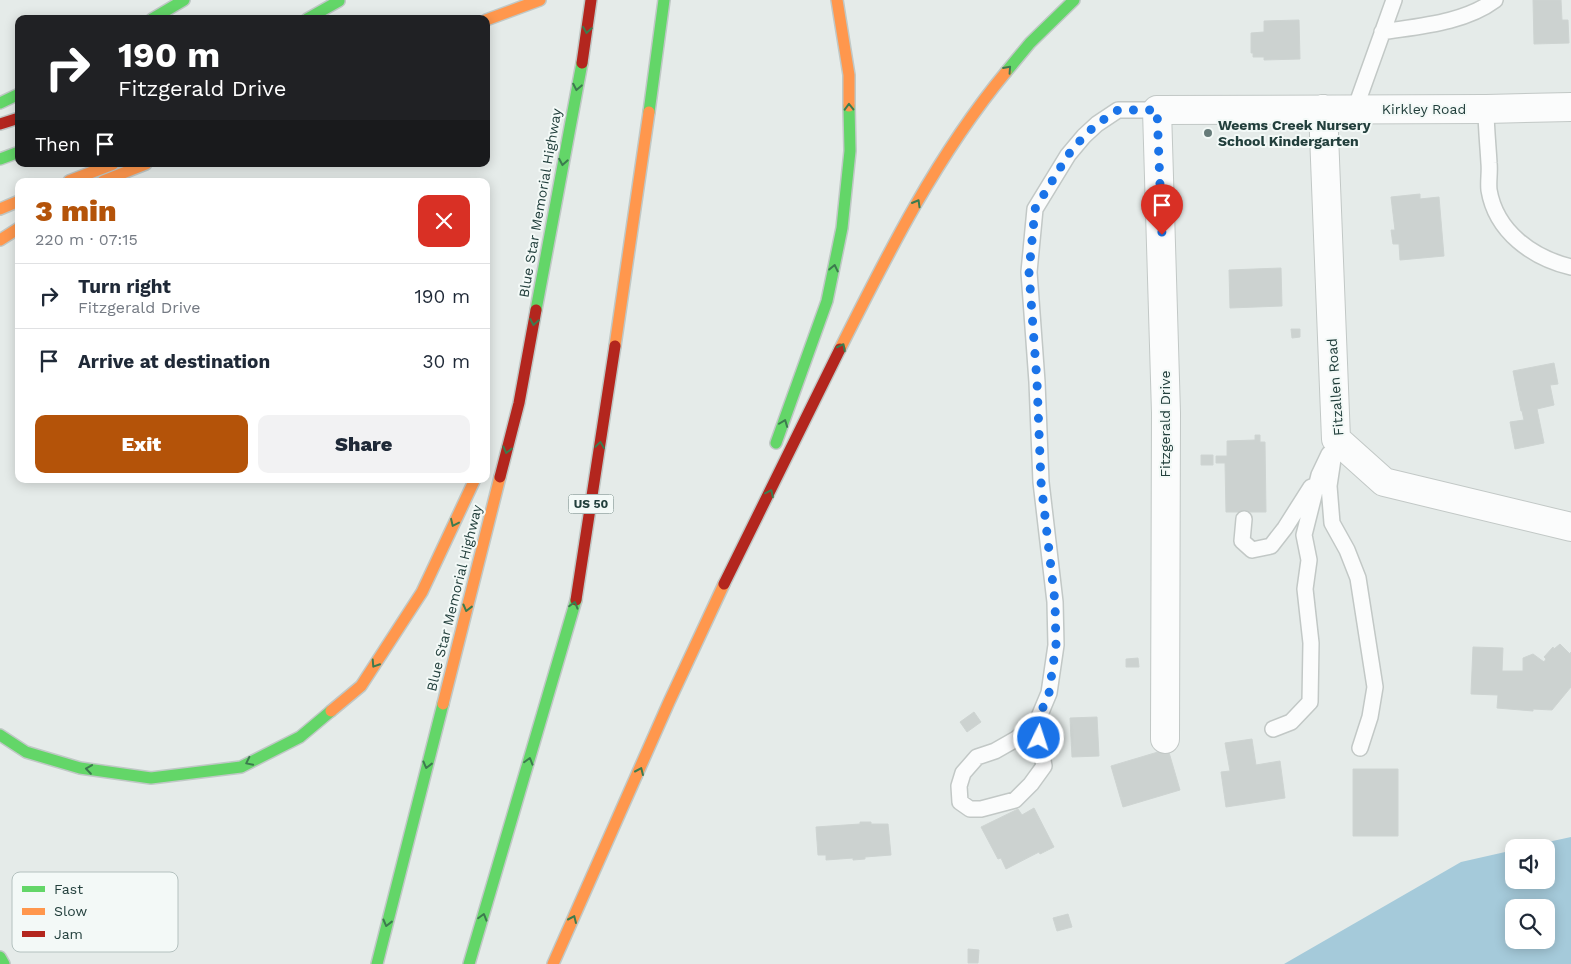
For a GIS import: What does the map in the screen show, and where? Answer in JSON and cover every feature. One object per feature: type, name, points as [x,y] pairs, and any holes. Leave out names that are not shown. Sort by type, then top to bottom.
[{"type":"main road","points":[[159,15],[184,0]]},
{"type":"main road","points":[[490,19],[540,0]]},
{"type":"main road","name":"Blue Star Memorial Highway","points":[[376,964],[518,403],[582,60],[591,0]]},
{"type":"main road","name":"US 50","points":[[469,964],[578,594],[661,32],[664,0]]},
{"type":"main road","points":[[772,454],[827,301],[842,228],[850,152],[849,75],[837,0]]},
{"type":"main road","points":[[709,615],[896,240],[949,148],[997,81],[1054,18],[1074,0]]},
{"type":"main road","points":[[308,15],[341,1]]},
{"type":"main road","points":[[0,103],[15,96]]},
{"type":"main road","points":[[0,124],[15,119]]},
{"type":"main road","points":[[0,159],[15,153]]},
{"type":"main road","points":[[77,178],[105,167]]},
{"type":"main road","points":[[111,178],[138,167]]},
{"type":"main road","points":[[0,209],[15,203]]},
{"type":"main road","points":[[0,240],[15,231]]},
{"type":"main road","points":[[500,435],[518,403]]},
{"type":"main road","points":[[554,964],[709,615],[762,481]]},
{"type":"main road","points":[[0,735],[26,752],[80,768],[151,778],[240,767],[300,737],[361,686],[422,592],[473,483]]},
{"type":"main road","points":[[0,957],[4,964]]},
{"type":"street","name":"Kirkley Road","points":[[1157,110],[1571,107]]},
{"type":"street","name":"Fitzallen Road","points":[[1323,109],[1336,439],[1384,482],[1571,527]]},
{"type":"street","name":"Fitzgerald Drive","points":[[1157,110],[1166,413],[1165,739]]},
{"type":"lane","points":[[1355,109],[1394,0]]},
{"type":"lane","points":[[1382,32],[1438,23],[1483,9],[1495,0]]},
{"type":"lane","points":[[1486,109],[1489,190],[1496,212],[1505,227],[1518,242],[1554,263],[1571,267]]},
{"type":"lane","points":[[1036,724],[1044,766],[1031,784],[1015,800],[981,809],[970,809],[960,802],[959,786],[963,773],[977,757],[996,750],[1016,739],[1036,724],[1049,693],[1056,645],[1055,602],[1041,482],[1037,382],[1029,272],[1035,209],[1068,155],[1097,124],[1118,110],[1157,110]]},
{"type":"lane","points":[[1244,519],[1242,541],[1252,550],[1271,546],[1297,511],[1319,475],[1336,439]]},
{"type":"lane","points":[[1336,439],[1329,486],[1332,523],[1347,550],[1358,578],[1375,687],[1370,717],[1360,748]]},
{"type":"lane","points":[[1273,729],[1291,722],[1310,702],[1311,643],[1305,589],[1309,560],[1304,535],[1319,475]]},
{"type":"water","points":[[1571,837],[1571,964],[1284,964],[1461,862],[1505,852],[1505,889],[1555,889],[1555,840]]},
{"type":"building","points":[[1533,0],[1561,0],[1562,20],[1568,20],[1569,43],[1534,44]]},
{"type":"building","points":[[1299,20],[1300,59],[1264,60],[1264,57],[1253,57],[1253,53],[1251,53],[1251,33],[1264,32],[1264,21]]},
{"type":"building","points":[[1420,194],[1420,199],[1439,197],[1444,256],[1400,260],[1399,244],[1393,244],[1391,230],[1395,230],[1391,197]]},
{"type":"building","points":[[1281,268],[1282,306],[1230,308],[1229,270]]},
{"type":"building","points":[[1291,329],[1300,329],[1300,337],[1292,338]]},
{"type":"building","points":[[1554,363],[1558,384],[1550,385],[1554,405],[1537,409],[1544,443],[1515,449],[1510,422],[1524,420],[1513,371]]},
{"type":"building","points":[[1255,435],[1260,435],[1260,442],[1265,442],[1266,512],[1226,512],[1225,463],[1216,463],[1216,456],[1227,456],[1227,441],[1255,440]]},
{"type":"building","points":[[1201,455],[1213,455],[1213,465],[1201,465]]},
{"type":"building","points":[[1560,644],[1570,654],[1571,652],[1571,687],[1552,710],[1533,709],[1533,711],[1497,708],[1498,695],[1471,694],[1473,647],[1503,648],[1502,671],[1523,671],[1523,658],[1533,654],[1544,662],[1546,659],[1544,657],[1553,647],[1554,649]]},
{"type":"building","points":[[1138,658],[1139,667],[1126,667],[1126,659]]},
{"type":"building","points":[[974,712],[981,722],[967,732],[960,722]]},
{"type":"building","points":[[1097,717],[1099,756],[1072,757],[1070,718]]},
{"type":"building","points":[[1252,739],[1256,765],[1280,761],[1285,798],[1226,807],[1221,772],[1230,771],[1225,743]]},
{"type":"building","points":[[1168,749],[1180,790],[1123,807],[1111,766]]},
{"type":"building","points":[[1353,769],[1398,769],[1398,836],[1353,836]]},
{"type":"building","points":[[1034,808],[1054,847],[1040,854],[1039,852],[1006,869],[1001,858],[998,859],[981,827],[1018,809],[1022,815]]},
{"type":"building","points":[[860,822],[888,824],[891,855],[853,860],[853,858],[826,860],[826,855],[818,855],[816,827],[860,824]]},
{"type":"building","points":[[1068,914],[1072,927],[1057,931],[1053,918]]},
{"type":"building","points":[[968,949],[979,950],[978,963],[968,963]]},
{"type":"traffic: fast","points":[[159,15],[184,0]]},
{"type":"traffic: fast","points":[[649,112],[664,0]]},
{"type":"traffic: fast","points":[[1006,72],[1030,43],[1074,0]]},
{"type":"traffic: fast","points":[[314,15],[339,1]]},
{"type":"traffic: fast","points":[[536,310],[582,63]]},
{"type":"traffic: fast","points":[[0,103],[15,96]]},
{"type":"traffic: fast","points":[[776,443],[827,301],[842,228],[850,151],[849,106]]},
{"type":"traffic: fast","points":[[0,159],[15,153]]},
{"type":"traffic: fast","points":[[469,964],[576,600]]},
{"type":"traffic: fast","points":[[377,964],[443,704]]},
{"type":"traffic: fast","points":[[0,735],[26,752],[80,768],[151,778],[241,767],[300,737],[331,711]]},
{"type":"traffic: fast","points":[[0,957],[4,964]]},
{"type":"traffic: slow","points":[[490,19],[540,0]]},
{"type":"traffic: slow","points":[[837,0],[849,75],[849,106]]},
{"type":"traffic: slow","points":[[840,349],[876,277],[915,206],[958,137],[1006,72]]},
{"type":"traffic: slow","points":[[615,346],[649,112]]},
{"type":"traffic: slow","points":[[77,178],[105,167]]},
{"type":"traffic: slow","points":[[111,178],[138,167]]},
{"type":"traffic: slow","points":[[0,209],[15,203]]},
{"type":"traffic: slow","points":[[0,240],[15,231]]},
{"type":"traffic: slow","points":[[443,704],[500,477]]},
{"type":"traffic: slow","points":[[331,711],[361,686],[422,592],[473,483]]},
{"type":"traffic: slow","points":[[553,964],[669,702],[724,584]]},
{"type":"traffic: jam","points":[[582,63],[591,0]]},
{"type":"traffic: jam","points":[[0,124],[15,119]]},
{"type":"traffic: jam","points":[[500,477],[519,403],[536,310]]},
{"type":"traffic: jam","points":[[576,600],[615,346]]},
{"type":"traffic: jam","points":[[724,584],[840,349]]},
{"type":"place","name":"Weems Creek Nursery School Kindergarten","points":[[1208,133]]},
{"type":"route","points":[[1039,738],[1036,724],[1049,693],[1056,645],[1055,602],[1041,482],[1037,382],[1029,272],[1032,232],[1035,209],[1068,155],[1097,124],[1118,110],[1157,110],[1162,235]]}]
